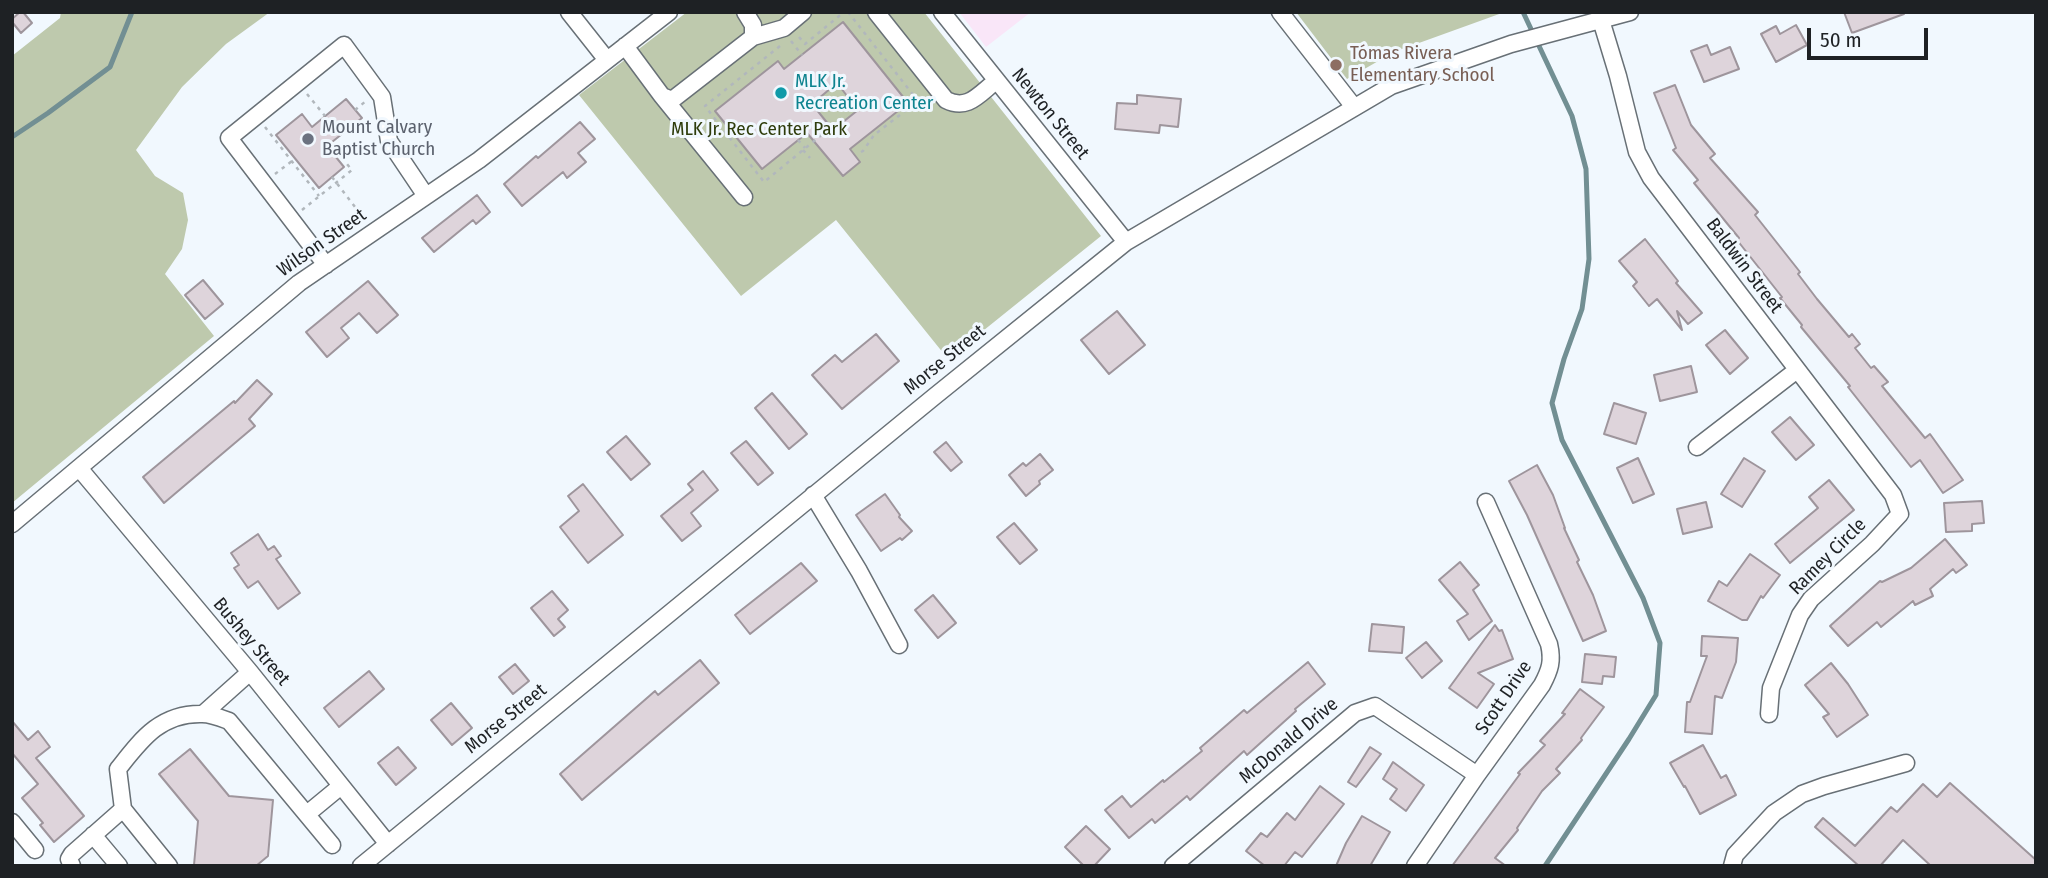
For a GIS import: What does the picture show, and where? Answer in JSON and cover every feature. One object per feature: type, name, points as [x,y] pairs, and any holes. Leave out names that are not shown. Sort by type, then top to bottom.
[{"type":"street","points":[[569,12],[607,60]]},
{"type":"street","name":"Wilson Street","points":[[12,524],[299,283],[479,160],[670,12]]},
{"type":"street","points":[[745,12],[752,25],[753,37]]},
{"type":"street","points":[[662,96],[672,100],[753,37],[784,28],[803,12]]},
{"type":"street","points":[[876,12],[946,100],[956,105],[969,102],[996,80]]},
{"type":"street","name":"Newton Street","points":[[942,12],[1126,242]]},
{"type":"street","points":[[1280,12],[1354,107]]},
{"type":"street","name":"Morse Street","points":[[361,866],[1126,242],[1391,86],[1511,44],[1630,12]]},
{"type":"street","name":"Baldwin Street","points":[[1601,20],[1637,152],[1651,178],[1893,495],[1900,513]]},
{"type":"street","points":[[326,265],[229,138],[344,45],[382,97],[389,141],[426,196]]},
{"type":"street","points":[[625,46],[744,197]]},
{"type":"street","points":[[1697,446],[1797,370]]},
{"type":"street","name":"Bushey Street","points":[[79,468],[250,672],[388,844]]},
{"type":"street","points":[[813,495],[859,571],[899,645]]},
{"type":"street","name":"Scott Drive","points":[[1415,866],[1542,685],[1552,659],[1549,644],[1486,502]]},
{"type":"street","name":"Ramey Circle","points":[[1769,714],[1771,688],[1800,615],[1811,599],[1872,544],[1900,513]]},
{"type":"street","points":[[203,714],[250,672]]},
{"type":"street","name":"McDonald Drive","points":[[1172,866],[1355,713],[1376,706],[1477,775]]},
{"type":"street","points":[[169,866],[123,809],[118,769],[145,736],[172,719],[203,714],[229,721],[332,845]]},
{"type":"street","points":[[1732,866],[1735,855],[1774,813],[1802,794],[1906,763]]},
{"type":"street","points":[[307,814],[341,786]]},
{"type":"street","points":[[72,866],[70,856],[123,809]]},
{"type":"street","points":[[12,822],[35,850]]},
{"type":"street","points":[[93,835],[119,866]]},
{"type":"path","points":[[830,128],[764,182],[705,106],[789,38],[796,34],[805,44],[846,12],[918,101],[874,135],[859,153]]},
{"type":"path","points":[[789,38],[802,55]]},
{"type":"path","points":[[298,82],[324,116]]},
{"type":"path","points":[[256,116],[319,196]]},
{"type":"path","points":[[798,140],[810,158]]},
{"type":"path","points":[[290,219],[352,170],[330,144]]},
{"type":"path","points":[[263,183],[292,162]]},
{"type":"path","points":[[332,177],[362,216]]},
{"type":"shaded area","points":[[959,12],[1031,12],[986,47]]},
{"type":"green space","points":[[61,12],[270,12],[226,44],[182,87],[136,150],[155,176],[183,193],[188,220],[182,249],[165,274],[214,336],[12,503],[12,56],[60,18]]},
{"type":"green space","name":"MLK Jr. Rec Center Park","points":[[687,12],[924,12],[1101,236],[948,359],[836,220],[741,296],[579,95]]},
{"type":"green space","name":"Tómas Rivera Elementary School","points":[[1296,12],[1502,13],[1394,52],[1347,79]]},
{"type":"building","points":[[20,12],[32,23],[21,33],[12,22]]},
{"type":"building","points":[[1844,12],[1904,12],[1904,14],[1852,33]]},
{"type":"building","name":"MLK Jr. Recreation Center","points":[[843,22],[908,103],[850,149],[860,162],[843,176],[807,133],[762,169],[715,111],[778,61],[784,69]],"holes":[[[837,83],[858,110],[833,130],[812,104]]]},
{"type":"building","points":[[1796,25],[1807,45],[1776,62],[1761,34],[1776,26],[1780,34]]},
{"type":"building","points":[[1707,45],[1711,55],[1730,47],[1739,69],[1704,82],[1691,51]]},
{"type":"building","points":[[1675,85],[1691,125],[1715,154],[1710,158],[1758,212],[1755,215],[1800,272],[1798,274],[1817,299],[1849,337],[1852,334],[1860,344],[1855,348],[1871,368],[1874,366],[1888,382],[1882,386],[1925,438],[1930,434],[1963,480],[1943,493],[1920,460],[1911,467],[1801,327],[1780,298],[1782,297],[1737,240],[1739,238],[1694,183],[1698,180],[1673,150],[1676,148],[1654,93]]},
{"type":"building","points":[[1137,95],[1181,99],[1178,127],[1160,125],[1159,133],[1115,129],[1117,103],[1137,104]]},
{"type":"building","name":"Mount Calvary Baptist Church","points":[[346,99],[362,118],[327,146],[344,167],[319,188],[276,135],[302,114],[312,127]]},
{"type":"building","points":[[580,122],[595,139],[578,153],[586,162],[567,178],[563,172],[522,206],[504,184]]},
{"type":"building","points":[[477,195],[490,212],[476,224],[473,220],[434,252],[422,238]]},
{"type":"building","points":[[1645,239],[1678,281],[1676,283],[1702,313],[1688,324],[1677,311],[1682,330],[1657,299],[1649,306],[1633,286],[1637,282],[1619,261]]},
{"type":"building","points":[[203,280],[223,304],[205,319],[185,295]]},
{"type":"building","points":[[368,281],[398,315],[377,333],[359,313],[341,328],[349,338],[327,357],[306,332]]},
{"type":"building","points":[[1117,311],[1145,345],[1109,374],[1081,340]]},
{"type":"building","points":[[1725,330],[1748,358],[1730,374],[1706,345]]},
{"type":"building","points":[[876,334],[899,361],[842,409],[812,375],[835,355],[842,362]]},
{"type":"building","points":[[1691,366],[1697,392],[1660,401],[1654,375]]},
{"type":"building","points":[[257,380],[272,394],[249,419],[255,426],[164,503],[143,477],[234,401],[235,403]]},
{"type":"building","points":[[772,393],[807,434],[789,449],[755,408]]},
{"type":"building","points":[[1614,403],[1646,413],[1636,444],[1604,434]]},
{"type":"building","points":[[1790,417],[1814,445],[1796,460],[1772,432]]},
{"type":"building","points":[[626,436],[650,464],[631,480],[607,452]]},
{"type":"building","points":[[746,441],[773,473],[758,485],[731,453]]},
{"type":"building","points":[[946,442],[962,462],[951,471],[934,452]]},
{"type":"building","points":[[1040,454],[1053,470],[1026,496],[1009,475]]},
{"type":"building","points":[[1638,458],[1654,494],[1633,503],[1617,468]]},
{"type":"building","points":[[1744,458],[1765,471],[1742,507],[1721,494]]},
{"type":"building","points":[[1537,465],[1553,495],[1606,631],[1583,641],[1509,481]]},
{"type":"building","points":[[703,471],[718,490],[691,513],[701,526],[682,541],[661,516],[693,490],[688,484]]},
{"type":"building","points":[[1829,480],[1854,510],[1790,563],[1775,544],[1818,508],[1809,497]]},
{"type":"building","points":[[583,484],[623,535],[588,563],[560,527],[579,511],[568,496]]},
{"type":"building","points":[[885,494],[899,517],[912,531],[902,540],[900,538],[881,551],[856,515]]},
{"type":"building","points":[[1982,501],[1984,523],[1972,524],[1972,531],[1946,532],[1944,503]]},
{"type":"building","points":[[1706,502],[1712,527],[1683,534],[1677,509]]},
{"type":"building","points":[[1014,523],[1037,550],[1020,564],[997,537]]},
{"type":"building","points":[[258,534],[268,550],[274,546],[281,556],[276,559],[300,593],[278,609],[258,581],[248,588],[234,568],[239,565],[231,553]]},
{"type":"building","points":[[1945,539],[1967,565],[1956,573],[1953,569],[1930,589],[1933,596],[1915,605],[1913,601],[1881,627],[1877,622],[1848,646],[1830,626],[1880,581],[1911,568]]},
{"type":"building","points":[[1750,554],[1780,575],[1763,598],[1761,596],[1747,620],[1742,620],[1708,601],[1719,581],[1727,586]]},
{"type":"building","points":[[1460,562],[1479,585],[1473,590],[1492,621],[1469,640],[1457,621],[1468,614],[1439,580]]},
{"type":"building","points":[[801,563],[817,581],[750,634],[735,615]]},
{"type":"building","points":[[552,591],[568,610],[558,619],[565,627],[554,636],[531,608]]},
{"type":"building","points":[[933,595],[956,623],[938,638],[915,610]]},
{"type":"building","points":[[1372,624],[1404,627],[1402,653],[1369,651]]},
{"type":"building","points":[[1495,625],[1499,631],[1502,630],[1513,659],[1478,673],[1494,684],[1477,708],[1449,688]]},
{"type":"building","points":[[1702,636],[1738,638],[1736,662],[1722,698],[1715,696],[1712,734],[1685,732],[1687,702],[1690,702],[1707,656],[1701,656]]},
{"type":"building","points":[[1426,642],[1442,661],[1422,678],[1406,658]]},
{"type":"building","points":[[1585,654],[1616,657],[1614,677],[1603,676],[1602,684],[1582,682]]},
{"type":"building","points":[[700,660],[719,683],[582,800],[560,774],[655,691],[658,695]]},
{"type":"building","points":[[1308,662],[1325,684],[1247,755],[1244,751],[1190,800],[1187,796],[1155,823],[1152,819],[1129,838],[1105,810],[1122,796],[1131,807],[1202,751],[1200,748],[1244,710],[1247,713]]},
{"type":"building","points":[[1831,663],[1868,715],[1837,737],[1823,717],[1829,714],[1805,685]]},
{"type":"building","points":[[515,664],[529,681],[513,694],[499,677]]},
{"type":"building","points":[[369,671],[384,689],[339,727],[324,708]]},
{"type":"building","points":[[1580,689],[1604,707],[1582,740],[1556,769],[1560,773],[1542,791],[1518,830],[1495,858],[1506,866],[1452,866],[1520,774],[1518,773],[1545,745],[1540,741],[1565,714],[1562,713]]},
{"type":"building","points":[[451,703],[472,728],[452,745],[431,720]]},
{"type":"building","points":[[12,721],[28,740],[38,731],[50,747],[36,758],[84,816],[54,842],[40,825],[43,823],[22,798],[38,784],[12,753]]},
{"type":"building","points":[[1703,745],[1721,778],[1726,775],[1736,795],[1700,814],[1670,763]]},
{"type":"building","points":[[398,747],[416,768],[396,785],[378,763]]},
{"type":"building","points":[[1370,747],[1381,754],[1356,787],[1348,782]]},
{"type":"building","points":[[190,749],[229,796],[273,800],[268,856],[256,866],[194,865],[198,821],[159,774]]},
{"type":"building","points":[[1393,762],[1424,785],[1406,811],[1390,799],[1397,789],[1383,779]]},
{"type":"building","points":[[1950,783],[2036,860],[2036,866],[1931,866],[1903,840],[1880,866],[1859,866],[1815,827],[1823,818],[1855,846],[1891,807],[1897,812],[1923,784],[1937,797]]},
{"type":"building","points":[[1320,786],[1344,804],[1302,857],[1295,852],[1284,866],[1265,866],[1246,851],[1261,833],[1267,837],[1287,813],[1295,820]]},
{"type":"building","points":[[1362,816],[1390,832],[1370,866],[1336,866],[1346,843]]},
{"type":"building","points":[[1086,826],[1110,849],[1094,866],[1084,866],[1065,847]]},
{"type":"waterway","points":[[12,137],[110,67],[132,12]]},
{"type":"waterway","points":[[1523,12],[1572,116],[1586,169],[1589,259],[1582,309],[1552,403],[1562,440],[1643,598],[1660,643],[1656,695],[1545,866]]},
{"type":"place","name":"Tómas Rivera Elementary School","points":[[1336,65]]},
{"type":"place","name":"MLK Jr. Recreation Center","points":[[781,93]]},
{"type":"place","name":"Mount Calvary Baptist Church","points":[[308,139]]}]
